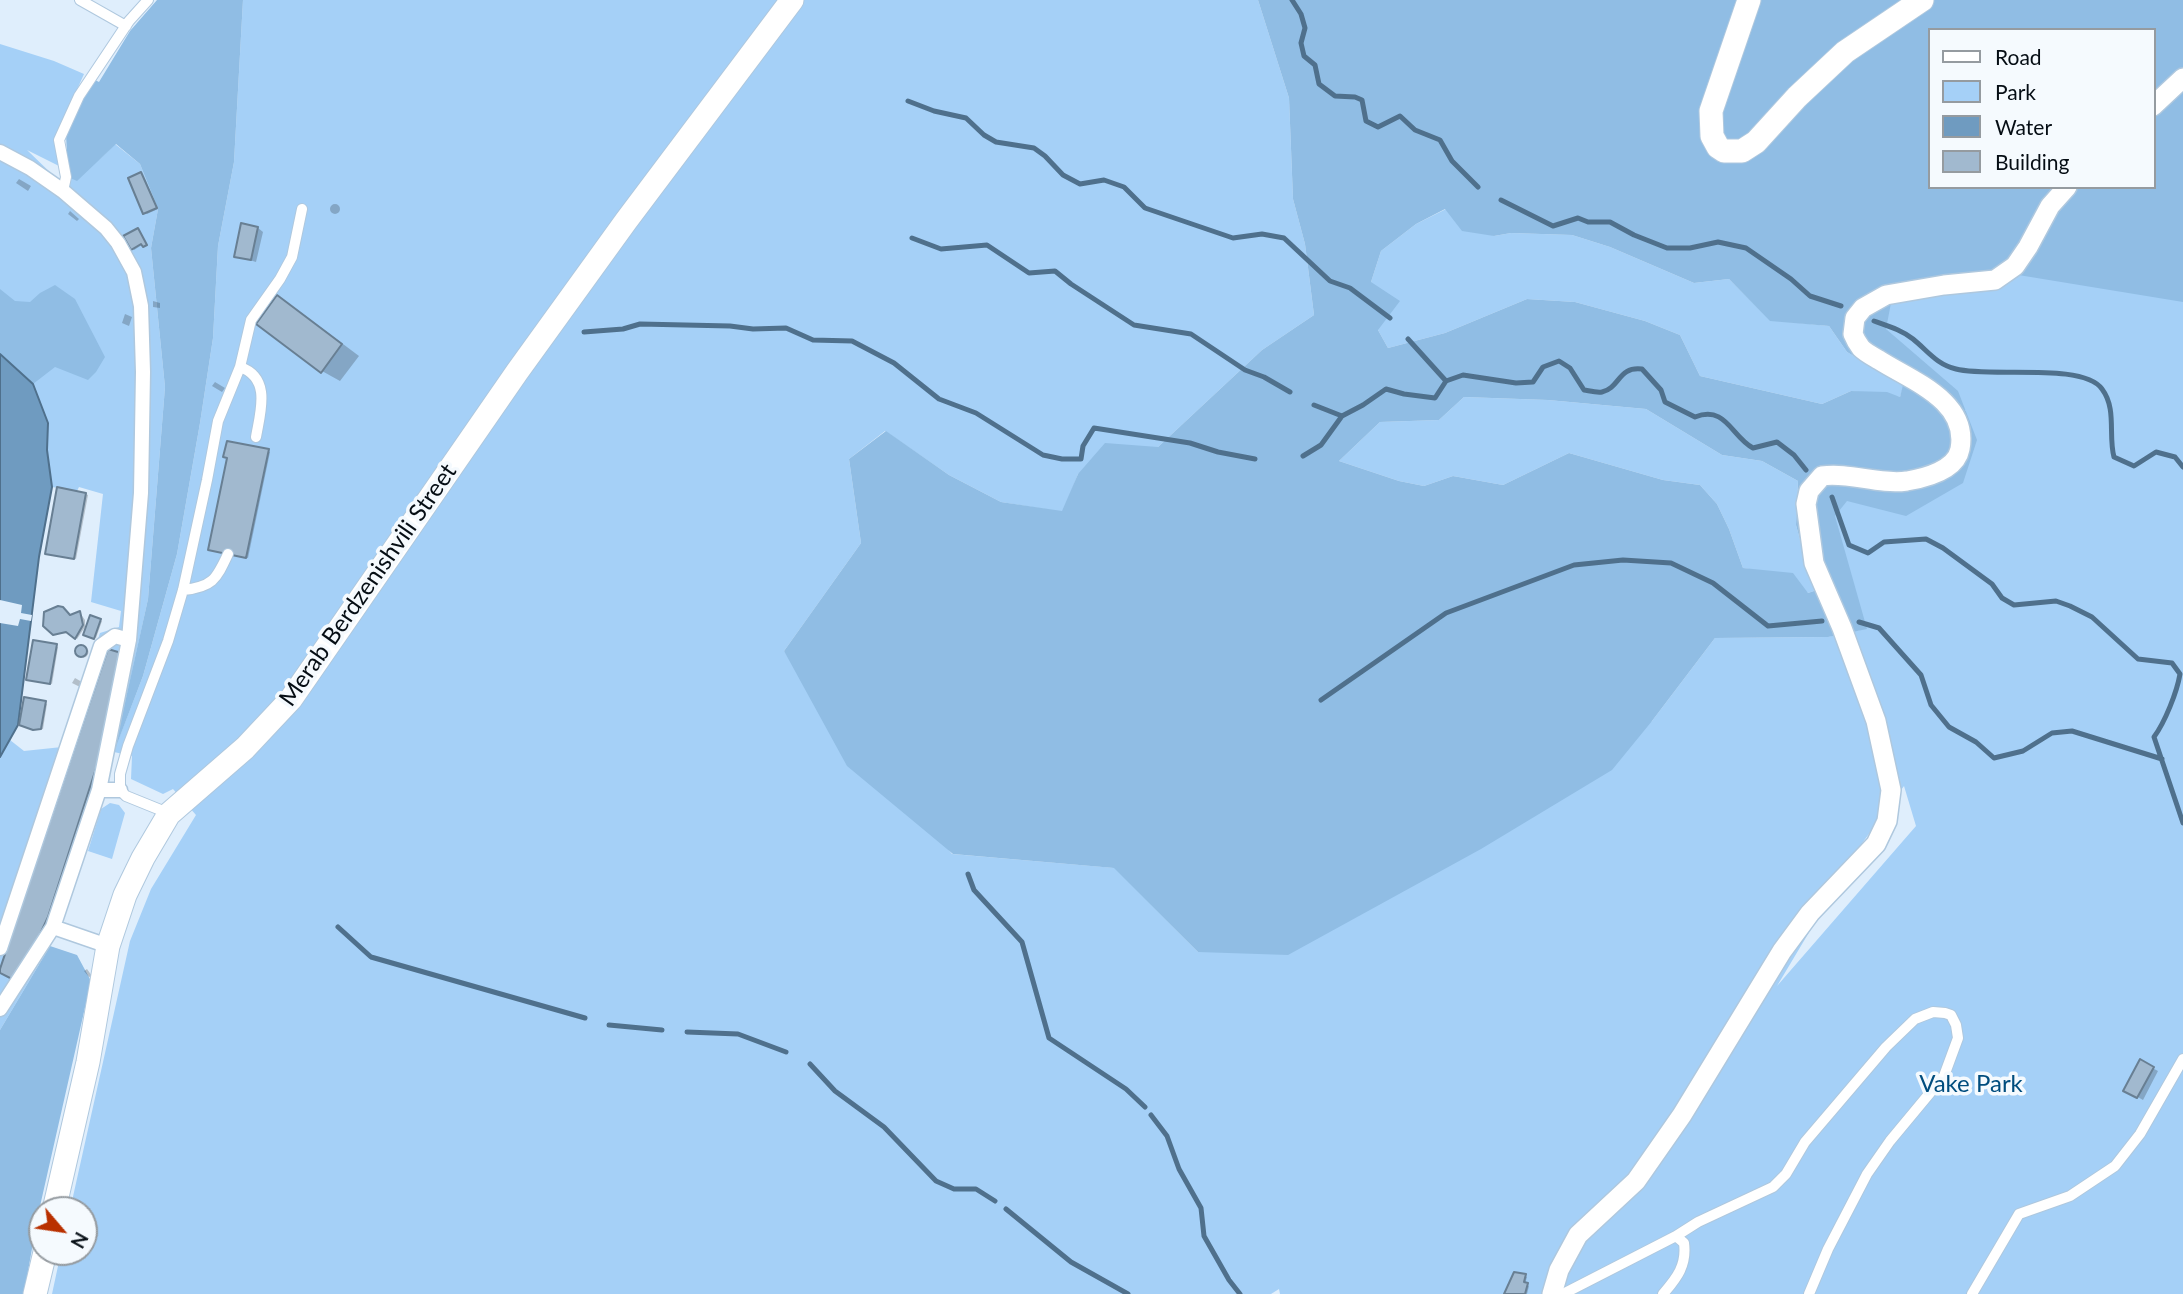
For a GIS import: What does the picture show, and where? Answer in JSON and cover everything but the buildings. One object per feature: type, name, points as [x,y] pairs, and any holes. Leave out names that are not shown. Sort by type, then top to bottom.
[{"type":"street","name":"Merab Berdzenishvili Street","points":[[57,1196],[88,1062],[108,946],[125,895],[169,814],[245,748],[292,699],[458,455],[571,297],[792,0]]},
{"type":"street","points":[[1749,0],[1711,111],[1712,136],[1718,147],[1724,151],[1742,151],[1756,142],[1797,97],[1845,52],[1922,0]]},
{"type":"street","points":[[2155,104],[2183,78]]},
{"type":"street","points":[[0,152],[30,168],[63,191],[106,228],[126,256],[138,284],[144,372],[141,493],[129,640],[99,790],[53,927],[1,1004]]},
{"type":"street","points":[[1552,1294],[1559,1270],[1578,1235],[1636,1181],[1682,1115],[1782,951],[1810,913],[1865,859],[1887,821],[1891,790],[1876,722],[1842,628],[1814,563],[1805,504],[1810,491],[1822,476],[1836,474],[1907,481],[1932,475],[1948,466],[1959,453],[1961,435],[1958,421],[1929,388],[1862,349],[1853,334],[1855,318],[1863,307],[1886,295],[1995,280],[2015,266],[2050,206],[2065,189]]},
{"type":"street","points":[[0,948],[101,646],[115,636],[129,640]]},
{"type":"street","points":[[99,790],[120,790]]},
{"type":"street","points":[[53,927],[108,946]]},
{"type":"street","points":[[35,1294],[42,1266]]},
{"type":"lane","points":[[80,0],[126,26]]},
{"type":"lane","points":[[63,191],[66,177],[59,140],[79,96],[126,26],[148,0]]},
{"type":"lane","points":[[169,814],[126,796],[120,790],[120,774],[168,641],[183,590],[218,421],[240,368],[251,320],[292,257],[302,209]]},
{"type":"lane","points":[[240,368],[255,376],[263,396],[256,437]]},
{"type":"lane","points":[[183,590],[206,586],[219,575],[228,554]]},
{"type":"lane","points":[[1563,1294],[1698,1222],[1773,1187],[1788,1172],[1803,1145],[1871,1064],[1915,1019],[1933,1012],[1951,1015],[1958,1038],[1953,1058],[1944,1076],[1890,1141],[1865,1177],[1809,1294]]},
{"type":"lane","points":[[1975,1289],[2019,1214],[2070,1196],[2115,1166],[2140,1134],[2183,1059]]},
{"type":"lane","points":[[1663,1294],[1677,1277],[1686,1257],[1685,1243],[1676,1236]]},
{"type":"green space","name":"Vake Park","points":[[243,0],[1258,0],[1289,98],[1293,199],[1305,244],[1314,315],[1262,350],[1158,447],[1078,474],[1063,512],[1001,502],[949,475],[885,431],[849,459],[861,543],[784,651],[952,854],[1115,868],[1198,952],[1652,721],[1715,638],[1827,637],[1860,630],[1822,497],[1958,470],[1966,411],[1844,287],[2147,189],[2155,189],[2155,177],[2183,36],[2183,1294],[1280,1294],[1279,1289],[1271,1294],[52,1294],[58,1266],[98,1266],[98,1196],[73,1196],[130,941],[151,889],[196,815],[173,789],[163,794],[131,779],[132,756],[114,752],[103,795],[50,946],[0,1030],[0,44],[54,61],[84,74],[57,134],[59,166],[27,150],[57,179],[89,167],[115,144],[140,164],[158,209],[151,248],[165,387],[148,599],[116,746],[143,676],[177,554],[213,338],[218,246],[234,162]],"holes":[[[52,487],[77,491],[79,487],[103,494],[91,602],[121,611],[119,627],[100,633],[62,747],[24,751],[10,740],[18,725],[39,557]],[[1904,786],[1916,826],[1777,986],[1863,842]]]},
{"type":"green space","points":[[1446,209],[1494,236],[1511,233],[1572,235],[1610,247],[1694,283],[1729,279],[1770,320],[1829,326],[1847,352],[1904,385],[1900,397],[1851,391],[1822,404],[1700,376],[1680,335],[1645,321],[1575,302],[1527,299],[1445,333],[1388,348],[1378,330],[1371,282],[1381,251],[1416,224]]},
{"type":"green space","points":[[1464,397],[1548,400],[1646,409],[1722,455],[1762,461],[1798,481],[1796,525],[1814,591],[1808,593],[1767,572],[1743,568],[1717,504],[1700,485],[1663,480],[1569,453],[1503,485],[1453,476],[1424,486],[1399,481],[1339,461],[1380,422],[1439,420]]},
{"type":"green space","points":[[110,803],[119,805],[125,813],[112,859],[88,851],[101,809]]},
{"type":"shaded area","points":[[157,0],[243,0],[234,162],[218,246],[213,338],[177,554],[143,676],[114,752],[148,599],[165,387],[151,248],[158,209],[140,164],[116,144],[77,181],[68,177],[66,134],[77,109],[95,80],[99,82],[130,31]]},
{"type":"shaded area","points":[[1258,0],[2183,0],[2183,302],[1988,270],[1891,303],[1886,329],[1958,391],[1977,440],[1963,483],[1906,516],[1847,501],[1835,516],[1867,629],[1828,637],[1715,638],[1612,770],[1481,849],[1288,955],[1198,952],[1114,868],[953,854],[847,766],[784,651],[861,543],[849,459],[886,431],[949,475],[1001,502],[1062,511],[1078,474],[1105,443],[1158,447],[1262,350],[1314,315],[1305,244],[1293,199],[1289,98]],"holes":[[[1445,209],[1462,231],[1494,236],[1511,233],[1572,235],[1610,247],[1694,283],[1729,279],[1770,321],[1829,326],[1847,352],[1903,385],[1900,397],[1887,392],[1851,391],[1822,404],[1700,376],[1680,335],[1645,321],[1575,302],[1527,299],[1445,333],[1388,348],[1378,330],[1400,301],[1371,282],[1381,251],[1416,224]],[[1464,397],[1548,400],[1646,409],[1722,455],[1762,461],[1798,481],[1796,525],[1814,591],[1808,593],[1793,573],[1743,568],[1717,504],[1700,485],[1663,480],[1569,453],[1503,485],[1453,476],[1424,486],[1399,481],[1339,461],[1380,422],[1439,420]]]},
{"type":"shaded area","points":[[55,285],[75,299],[105,357],[88,380],[55,367],[33,384],[0,354],[0,289],[15,301],[30,302]]},
{"type":"shaded area","points":[[50,946],[77,955],[91,981],[42,1196],[28,1196],[29,1266],[23,1294],[0,1294],[0,1030]]},
{"type":"water","points":[[0,354],[33,384],[48,423],[47,450],[52,487],[39,557],[18,725],[0,757]]},
{"type":"pier","points":[[0,600],[22,605],[21,613],[32,615],[31,621],[20,619],[18,626],[0,623]]},
{"type":"waterway","points":[[1292,0],[1301,14],[1305,28],[1301,43],[1304,56],[1315,65],[1319,84],[1335,96],[1362,100],[1366,121],[1378,127],[1400,116],[1415,130],[1440,140],[1452,161],[1478,187]]},
{"type":"waterway","points":[[908,101],[934,111],[966,118],[996,142],[1034,148],[1063,175],[1080,184],[1104,180],[1124,187],[1145,208],[1233,238],[1262,234],[1284,238],[1330,281],[1350,288],[1390,318]]},
{"type":"waterway","points":[[1501,200],[1553,226],[1578,218],[1588,222],[1610,222],[1667,248],[1690,248],[1718,242],[1746,248],[1791,279],[1810,296],[1841,306]]},
{"type":"waterway","points":[[912,238],[941,249],[987,245],[1029,273],[1055,271],[1134,325],[1191,334],[1245,370],[1290,392]]},
{"type":"waterway","points":[[1874,321],[1904,333],[1938,360],[1956,369],[2056,373],[2092,381],[2107,397],[2114,457],[2134,466],[2156,452],[2175,457],[2183,467]]},
{"type":"waterway","points":[[584,332],[623,329],[640,324],[786,328],[813,340],[852,341],[894,363],[939,399],[976,413],[1043,455],[1081,459],[1083,446],[1094,428],[1190,443],[1255,459]]},
{"type":"waterway","points":[[1408,339],[1446,381]]},
{"type":"waterway","points":[[1303,456],[1321,445],[1342,416],[1386,389],[1435,398],[1446,381],[1463,375],[1516,383],[1533,382],[1543,367],[1559,361],[1570,368],[1584,390],[1596,392],[1608,390],[1628,371],[1642,369],[1661,390],[1665,402],[1695,417],[1705,414],[1721,418],[1753,448],[1777,442],[1794,455],[1806,470]]},
{"type":"waterway","points":[[1314,405],[1342,416]]},
{"type":"waterway","points":[[1832,497],[1849,545],[1868,553],[1884,542],[1926,539],[1943,548],[1992,584],[2002,598],[2014,605],[2056,601],[2070,606],[2092,617],[2138,659],[2172,663],[2180,674],[2166,715],[2154,737],[2183,823]]},
{"type":"waterway","points":[[1321,700],[1446,613],[1574,565],[1623,560],[1671,563],[1713,583],[1768,626],[1822,621]]},
{"type":"waterway","points":[[1859,622],[1879,628],[1921,675],[1931,705],[1949,727],[1976,742],[1994,758],[2023,751],[2052,733],[2072,731],[2162,759]]},
{"type":"waterway","points":[[968,874],[974,890],[1022,942],[1049,1038],[1126,1089],[1145,1107]]},
{"type":"waterway","points":[[338,927],[371,957],[585,1018]]},
{"type":"waterway","points":[[609,1025],[662,1030]]},
{"type":"waterway","points":[[687,1032],[738,1034],[786,1052]]},
{"type":"waterway","points":[[810,1064],[835,1091],[884,1127],[936,1181],[954,1189],[976,1189],[995,1201]]},
{"type":"waterway","points":[[1151,1115],[1167,1136],[1179,1169],[1201,1208],[1204,1236],[1240,1294]]},
{"type":"waterway","points":[[1006,1209],[1071,1262],[1128,1294]]}]
